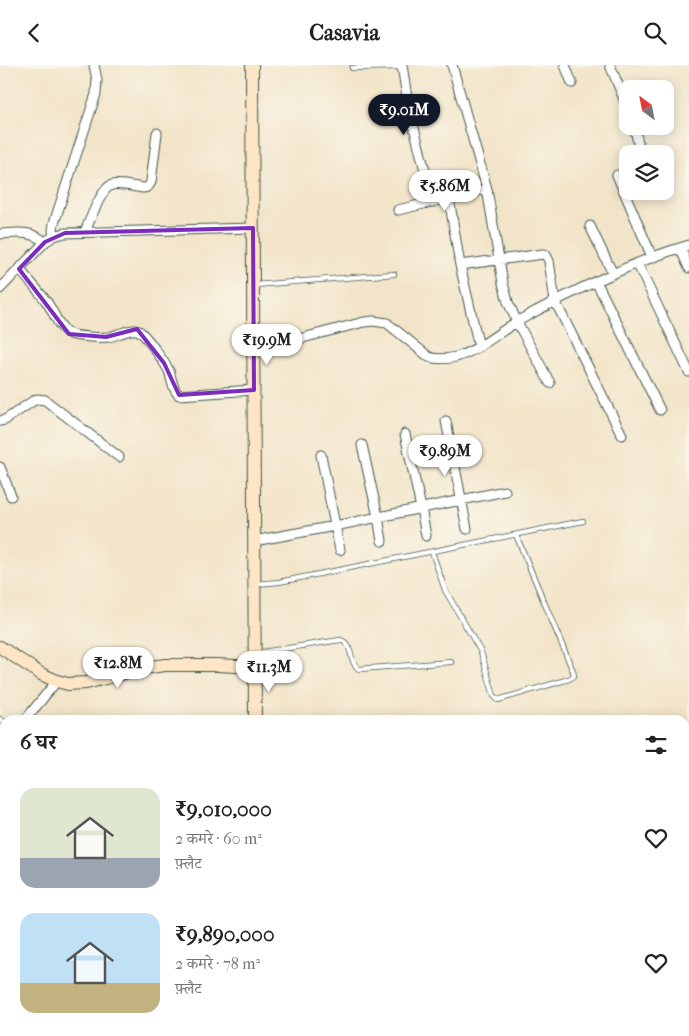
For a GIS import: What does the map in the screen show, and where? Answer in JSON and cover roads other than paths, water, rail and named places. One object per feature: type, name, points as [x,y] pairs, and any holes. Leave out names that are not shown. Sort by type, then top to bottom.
[{"type":"main road","points":[[252,65],[245,229],[253,285],[254,351],[250,390],[254,541],[260,584],[255,653],[255,715]]},
{"type":"main road","points":[[0,647],[41,674],[68,684],[86,683],[144,668],[165,665],[255,667]]},
{"type":"street","points":[[54,236],[54,223],[96,94],[97,80],[94,65]]},
{"type":"street","points":[[452,65],[487,189],[508,302],[550,383]]},
{"type":"street","points":[[565,65],[572,83]]},
{"type":"street","points":[[610,65],[619,87]]},
{"type":"street","points":[[402,66],[408,104],[433,202]]},
{"type":"street","points":[[85,232],[98,203],[108,187],[117,184],[143,188],[149,186],[156,133]]},
{"type":"street","points":[[617,175],[652,257]]},
{"type":"street","points":[[398,210],[487,189]]},
{"type":"street","points":[[449,199],[460,265],[479,347]]},
{"type":"street","points":[[590,226],[613,274]]},
{"type":"street","points":[[0,289],[46,242],[54,236],[65,233],[245,229]]},
{"type":"street","points":[[0,234],[31,233],[46,242]]},
{"type":"street","points":[[254,351],[373,321],[387,323],[424,353],[435,359],[456,357],[479,347],[517,322],[555,301],[652,257],[685,247],[689,268]]},
{"type":"street","points":[[460,265],[546,255],[549,261],[555,301],[622,435]]},
{"type":"street","points":[[637,263],[689,372]]},
{"type":"street","points":[[18,269],[48,302],[61,326],[69,334],[106,337],[134,329],[138,330],[144,335],[168,369],[174,390],[179,395],[250,390]]},
{"type":"street","points":[[596,281],[660,410]]},
{"type":"street","points":[[0,421],[5,420],[33,401],[45,400],[119,457]]},
{"type":"street","points":[[446,421],[467,529]]},
{"type":"street","points":[[405,434],[426,536]]},
{"type":"street","points":[[362,445],[382,541]]},
{"type":"street","points":[[321,455],[340,550]]},
{"type":"street","points":[[0,467],[11,496]]},
{"type":"street","points":[[254,541],[505,491]]},
{"type":"street","points":[[29,715],[57,681]]},
{"type":"lane","points":[[352,68],[402,66]]},
{"type":"lane","points":[[253,285],[394,274]]},
{"type":"lane","points":[[260,584],[279,583],[584,521]]},
{"type":"lane","points":[[432,552],[445,590],[481,652],[494,696],[498,700],[570,679],[574,676],[516,535]]},
{"type":"lane","points":[[255,653],[344,641],[348,644],[353,664],[359,669],[451,662]]}]
